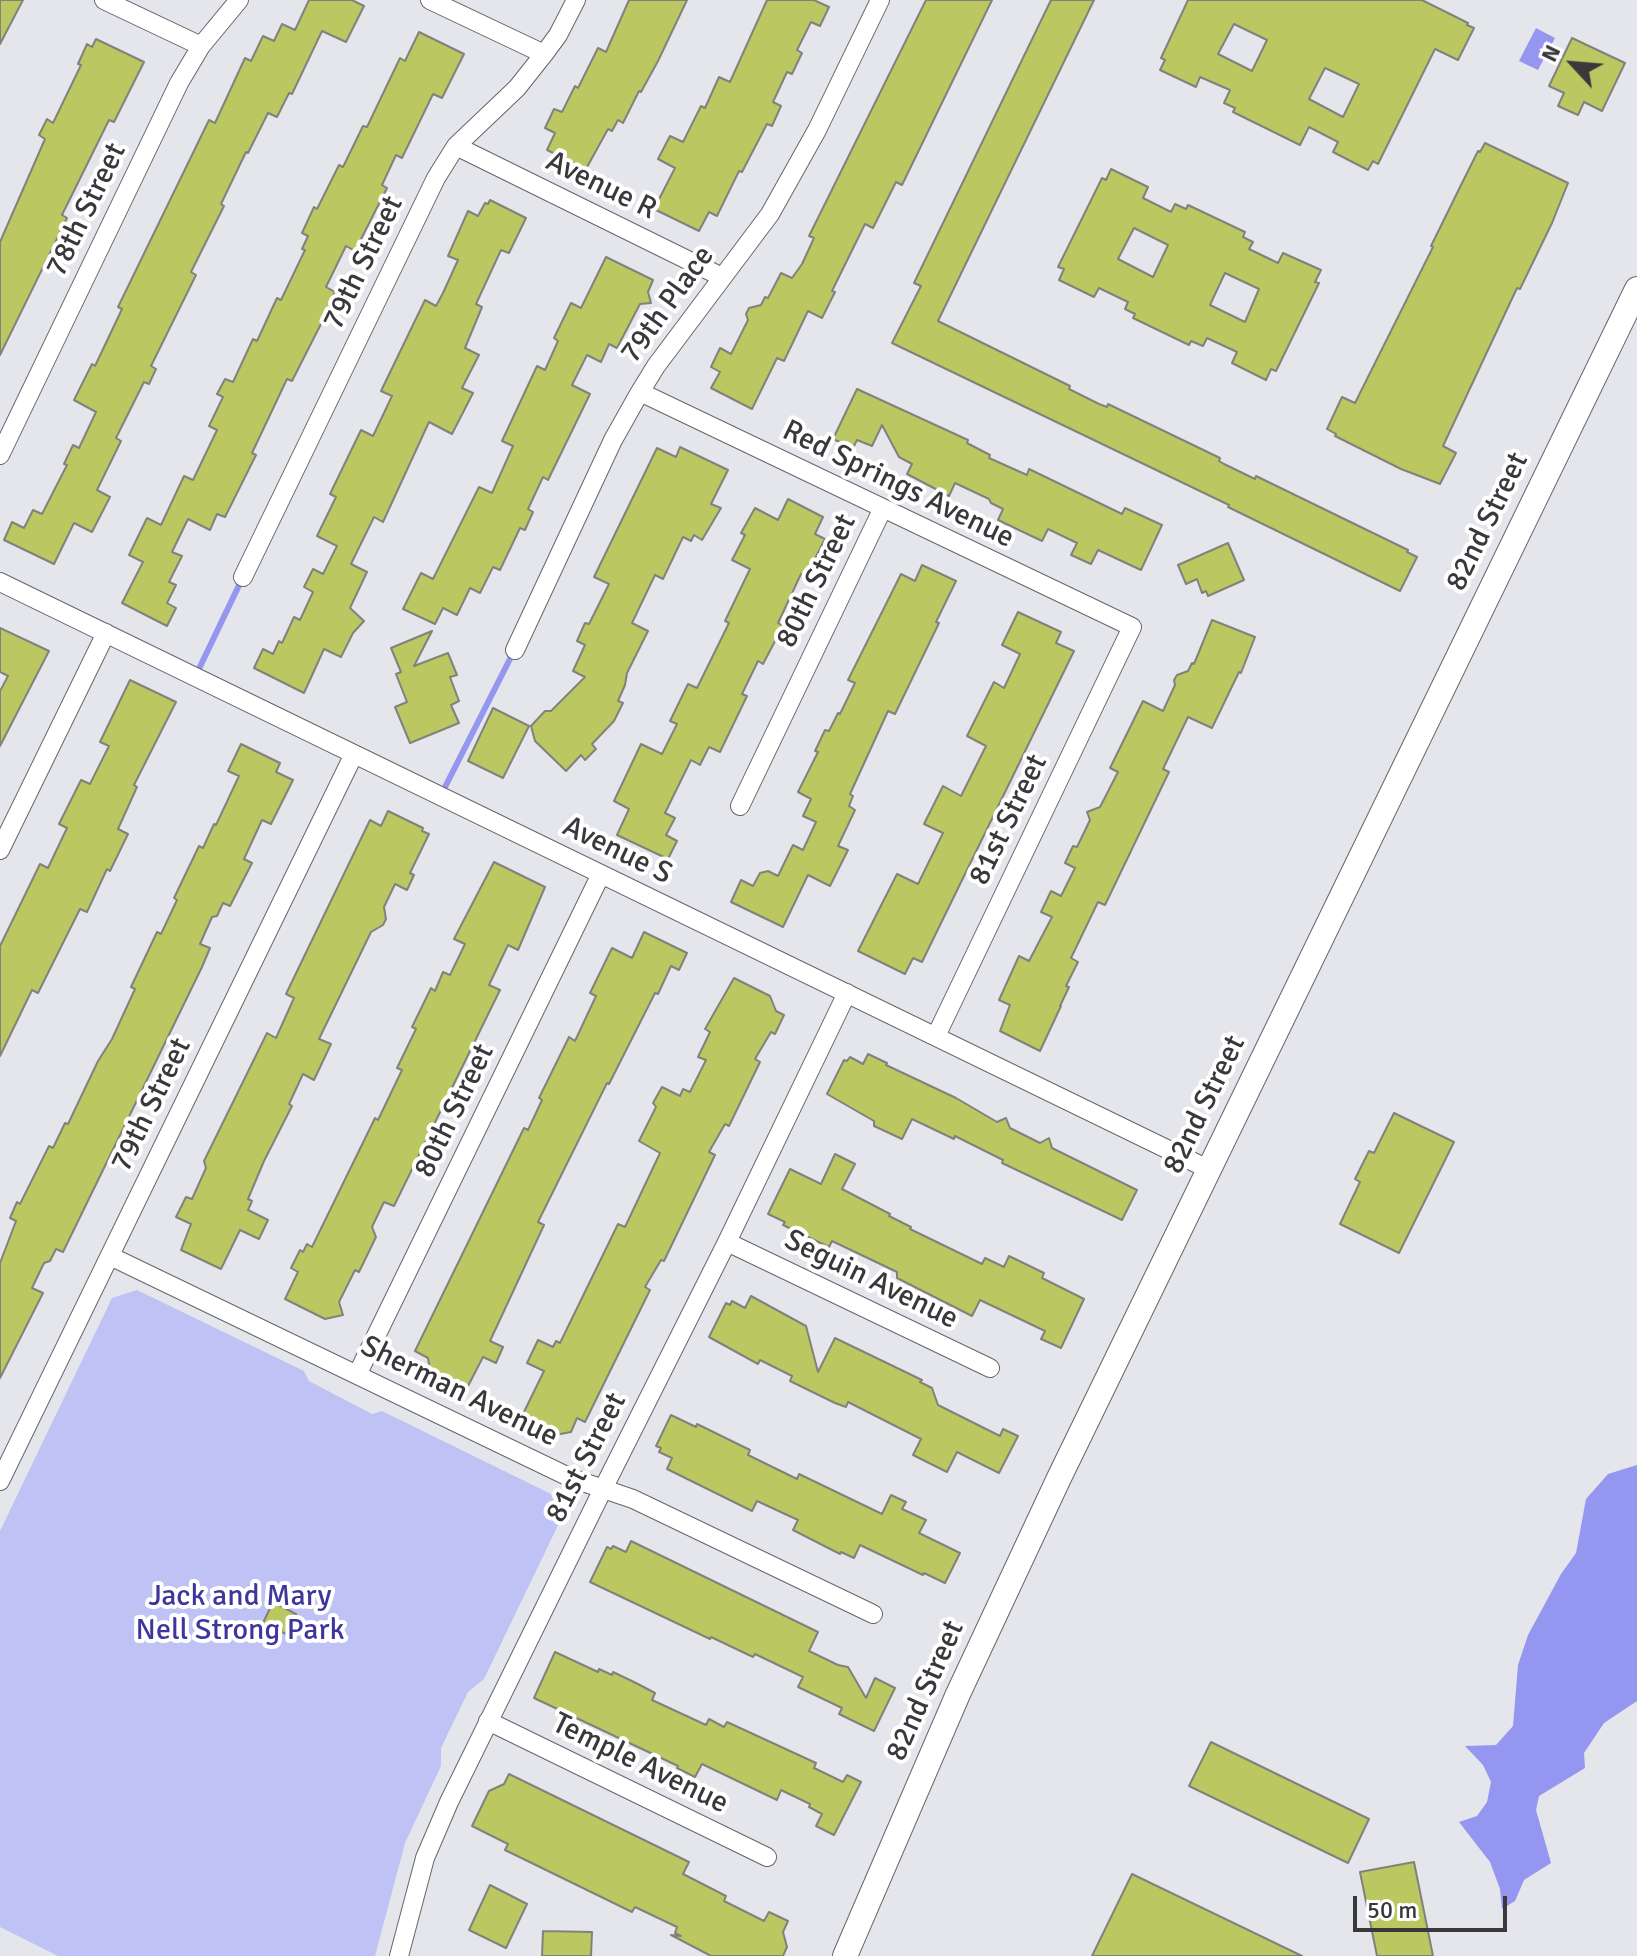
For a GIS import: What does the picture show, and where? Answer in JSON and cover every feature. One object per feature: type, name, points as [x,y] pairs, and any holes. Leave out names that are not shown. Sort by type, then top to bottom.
[{"type":"main road","name":"82nd Street","points":[[845,1956],[995,1614],[1637,289]]},
{"type":"street","points":[[104,0],[201,46]]},
{"type":"street","name":"78th Street","points":[[0,455],[172,97],[201,46],[239,0]]},
{"type":"street","points":[[430,0],[544,54]]},
{"type":"street","name":"79th Street","points":[[243,577],[436,178],[456,146],[517,88],[544,54],[576,0]]},
{"type":"street","name":"79th Place","points":[[515,650],[613,440],[656,366],[770,214],[880,0]]},
{"type":"street","name":"Avenue R","points":[[456,146],[722,277]]},
{"type":"street","name":"Red Springs Avenue","points":[[640,392],[1132,627]]},
{"type":"street","name":"80th Street","points":[[740,806],[882,510]]},
{"type":"street","name":"Avenue S","points":[[0,582],[1210,1170]]},
{"type":"street","name":"81st Street","points":[[936,1036],[1132,627]]},
{"type":"street","points":[[0,850],[106,633]]},
{"type":"street","name":"79th Street","points":[[0,1481],[354,754]]},
{"type":"street","name":"80th Street","points":[[358,1373],[601,874]]},
{"type":"street","name":"81st Street","points":[[399,1956],[425,1858],[488,1721],[727,1242],[847,993]]},
{"type":"street","name":"Seguin Avenue","points":[[727,1242],[990,1368]]},
{"type":"street","name":"Sherman Avenue","points":[[110,1256],[571,1478],[633,1499],[873,1614]]},
{"type":"street","name":"Temple Avenue","points":[[488,1721],[767,1857]]},
{"type":"green space","name":"Jack and Mary Nell Strong Park","points":[[137,1290],[304,1371],[309,1381],[372,1414],[382,1411],[551,1494],[561,1519],[484,1679],[468,1692],[441,1748],[441,1766],[405,1843],[375,1956],[58,1956],[0,1927],[0,1531],[112,1298]]},
{"type":"water","points":[[1536,28],[1555,38],[1538,70],[1519,61]]},
{"type":"water","points":[[1637,1465],[1637,1701],[1604,1723],[1584,1753],[1585,1768],[1539,1796],[1536,1810],[1551,1863],[1524,1880],[1515,1901],[1502,1909],[1500,1889],[1490,1862],[1459,1822],[1477,1816],[1487,1802],[1491,1782],[1483,1765],[1465,1746],[1496,1745],[1513,1726],[1518,1665],[1528,1635],[1576,1553],[1586,1499],[1608,1474]]},
{"type":"building","points":[[0,0],[23,0],[0,44]]},
{"type":"building","points":[[309,0],[352,0],[364,6],[346,42],[322,31],[292,94],[289,93],[277,117],[268,113],[246,152],[221,204],[224,206],[191,272],[196,275],[151,366],[156,369],[149,384],[144,382],[116,438],[121,441],[97,490],[110,497],[92,532],[74,523],[54,564],[4,540],[12,522],[24,528],[33,510],[42,514],[67,465],[64,464],[73,445],[79,448],[96,412],[74,400],[92,364],[95,366],[122,309],[118,307],[209,120],[215,123],[245,58],[251,61],[263,36],[274,41],[282,24],[295,30]]},
{"type":"building","points":[[629,0],[687,0],[658,61],[623,123],[618,120],[612,131],[608,129],[586,169],[547,150],[555,133],[545,128],[554,109],[562,112],[575,86],[578,88],[598,48],[606,52]]},
{"type":"building","points":[[767,0],[814,0],[829,7],[820,26],[811,22],[797,50],[802,53],[792,74],[787,72],[773,102],[781,106],[772,126],[767,124],[717,216],[709,212],[699,231],[654,209],[675,168],[658,159],[670,136],[683,142],[701,106],[705,108],[719,77],[730,82]]},
{"type":"building","points":[[926,0],[992,0],[902,185],[896,182],[873,228],[865,224],[822,318],[808,311],[784,361],[777,358],[752,409],[711,388],[720,372],[711,367],[720,348],[731,354],[748,320],[746,314],[749,308],[761,305],[765,297],[768,298],[781,273],[792,278],[802,264],[814,238],[809,236]]},
{"type":"building","points":[[1051,0],[1094,0],[938,321],[1070,386],[1069,389],[1099,404],[1107,407],[1108,404],[1220,458],[1219,461],[1224,464],[1255,479],[1256,476],[1408,550],[1417,557],[1400,591],[892,343],[921,286],[914,283]]},
{"type":"building","points":[[1188,0],[1422,0],[1474,28],[1458,60],[1435,49],[1378,164],[1373,161],[1368,170],[1333,152],[1338,142],[1309,127],[1300,145],[1233,112],[1235,108],[1224,103],[1230,90],[1200,77],[1196,87],[1160,70],[1165,60],[1161,58]],"holes":[[[1234,24],[1267,40],[1252,71],[1218,54]],[[1325,68],[1359,84],[1343,117],[1309,99]]]},
{"type":"building","points":[[419,32],[464,54],[442,98],[433,94],[402,158],[396,155],[382,185],[387,188],[355,251],[346,246],[326,287],[335,292],[323,320],[292,381],[287,379],[252,453],[256,455],[225,517],[217,514],[210,530],[188,519],[172,552],[182,556],[169,582],[176,585],[167,603],[176,608],[167,626],[122,603],[143,562],[129,555],[147,518],[161,525],[184,476],[193,480],[217,430],[209,426],[223,397],[217,394],[225,379],[233,382],[277,298],[281,300],[305,250],[302,249],[308,236],[302,233],[314,207],[317,209],[339,165],[343,167],[363,126],[367,127],[400,58],[405,61]]},
{"type":"building","points":[[1572,38],[1625,63],[1602,111],[1584,102],[1578,115],[1558,106],[1564,93],[1549,86]]},
{"type":"building","points":[[96,39],[144,62],[114,122],[109,120],[62,215],[67,218],[0,355],[0,242],[45,139],[39,135],[47,119],[53,123],[81,65],[78,64],[87,44],[92,47]]},
{"type":"building","points":[[1485,143],[1568,183],[1552,223],[1520,289],[1517,288],[1443,446],[1456,453],[1440,484],[1401,469],[1327,429],[1342,397],[1355,403],[1478,151]]},
{"type":"building","points":[[1111,169],[1148,187],[1143,198],[1171,212],[1175,204],[1186,209],[1188,205],[1245,232],[1243,237],[1253,242],[1249,249],[1278,263],[1283,253],[1321,270],[1315,282],[1319,283],[1276,371],[1271,369],[1266,380],[1232,363],[1237,352],[1207,338],[1203,346],[1191,341],[1189,345],[1133,318],[1135,314],[1125,309],[1128,302],[1099,288],[1094,297],[1059,280],[1064,269],[1058,267],[1102,178],[1106,180]],"holes":[[[1134,228],[1168,245],[1153,277],[1118,259]],[[1225,273],[1259,289],[1245,322],[1210,305]]]},
{"type":"building","points":[[490,200],[526,218],[509,253],[501,250],[476,304],[482,307],[465,348],[479,355],[462,388],[473,393],[452,434],[429,422],[383,522],[374,517],[351,564],[367,572],[350,608],[364,621],[353,633],[341,657],[324,649],[304,693],[254,668],[263,649],[273,654],[294,617],[300,620],[313,592],[304,587],[313,569],[323,574],[337,546],[317,536],[336,497],[330,494],[361,430],[373,436],[392,396],[381,391],[425,300],[436,306],[443,293],[458,260],[448,256],[468,211],[478,216]]},
{"type":"building","points":[[606,257],[653,280],[648,292],[651,303],[640,304],[617,348],[609,344],[601,362],[587,355],[572,385],[590,394],[548,480],[543,477],[528,509],[533,512],[525,530],[520,528],[500,570],[493,567],[480,593],[470,588],[457,615],[443,608],[435,624],[403,609],[421,573],[433,579],[479,487],[492,493],[513,446],[502,441],[537,366],[545,370],[558,341],[554,338],[571,303],[581,308]]},
{"type":"building","points":[[857,389],[968,440],[967,443],[990,455],[989,458],[1027,475],[1029,469],[1122,514],[1125,508],[1162,525],[1141,570],[1098,550],[1091,564],[1071,555],[1077,543],[1048,529],[1042,541],[998,520],[1003,509],[989,499],[955,483],[949,496],[907,474],[912,464],[899,457],[882,425],[872,446],[857,440],[853,448],[833,439]]},
{"type":"building","points":[[680,447],[728,470],[711,504],[721,508],[702,540],[694,535],[691,541],[683,537],[663,579],[655,575],[632,623],[648,631],[627,673],[618,701],[623,703],[614,721],[592,744],[596,749],[585,760],[581,755],[566,771],[535,741],[531,726],[585,677],[573,671],[585,645],[577,641],[609,584],[594,577],[657,448],[676,457]]},
{"type":"building","points":[[788,499],[823,517],[815,534],[825,539],[806,576],[801,574],[778,623],[783,626],[763,664],[758,661],[742,694],[747,696],[720,752],[709,747],[700,765],[691,760],[665,813],[675,818],[666,835],[677,841],[668,859],[617,835],[629,809],[614,801],[641,744],[662,754],[677,724],[670,721],[688,684],[697,688],[729,623],[725,621],[750,569],[732,560],[745,535],[741,533],[755,508],[778,520]]},
{"type":"building","points":[[1228,543],[1244,580],[1208,596],[1206,591],[1202,593],[1197,579],[1186,584],[1178,565]]},
{"type":"building","points":[[922,565],[956,581],[895,714],[888,711],[850,794],[853,796],[849,806],[855,810],[838,846],[848,850],[830,886],[808,875],[783,927],[731,902],[741,880],[753,886],[760,873],[768,871],[778,876],[793,845],[803,850],[816,822],[803,816],[811,799],[798,792],[818,752],[815,751],[825,730],[829,731],[840,714],[855,683],[848,680],[901,574],[915,581]]},
{"type":"building","points":[[1018,612],[1061,632],[1056,643],[1074,651],[922,962],[913,958],[905,974],[858,951],[897,874],[918,884],[943,833],[924,824],[943,786],[961,796],[986,746],[967,736],[994,682],[1004,688],[1020,654],[1002,645]]},
{"type":"building","points":[[1212,620],[1255,637],[1241,673],[1212,728],[1188,717],[1163,769],[1169,772],[1105,905],[1098,902],[1071,958],[1078,962],[1040,1051],[1000,1031],[1010,1005],[999,1000],[1019,956],[1029,961],[1052,917],[1041,912],[1051,891],[1061,896],[1075,868],[1065,863],[1090,820],[1087,812],[1100,807],[1118,772],[1110,768],[1143,701],[1163,711],[1177,675],[1188,671],[1194,664]]},
{"type":"building","points":[[0,628],[49,651],[0,746],[0,691],[8,676],[0,672]]},
{"type":"building","points":[[432,631],[414,666],[448,653],[457,675],[450,677],[459,701],[451,705],[459,723],[410,743],[395,707],[407,702],[396,674],[401,672],[391,648]]},
{"type":"building","points":[[130,680],[176,702],[134,785],[137,787],[118,829],[128,834],[110,871],[107,869],[87,912],[80,909],[38,993],[32,990],[0,1056],[0,946],[40,864],[48,868],[67,828],[59,824],[81,780],[90,784],[109,746],[100,742]]},
{"type":"building","points":[[493,708],[529,726],[503,778],[468,761]]},
{"type":"building","points":[[241,744],[280,763],[276,772],[293,780],[271,824],[262,820],[244,859],[252,863],[230,906],[223,903],[217,916],[212,917],[200,944],[210,948],[202,967],[63,1252],[56,1249],[50,1261],[44,1263],[32,1288],[43,1293],[0,1378],[0,1263],[16,1221],[10,1218],[49,1146],[53,1148],[65,1123],[68,1124],[112,1039],[135,989],[131,987],[157,932],[161,934],[199,846],[203,848],[239,776],[228,771]]},
{"type":"building","points":[[388,811],[429,834],[410,873],[414,875],[407,890],[395,884],[384,907],[386,919],[383,925],[371,932],[319,1039],[331,1044],[314,1080],[303,1074],[289,1104],[292,1106],[248,1199],[252,1201],[248,1210],[268,1220],[259,1239],[240,1230],[221,1269],[181,1250],[191,1224],[176,1217],[186,1197],[192,1199],[206,1168],[204,1161],[267,1033],[276,1038],[294,998],[286,994],[370,820],[381,826]]},
{"type":"building","points":[[494,862],[545,887],[518,950],[508,945],[489,985],[500,990],[394,1206],[384,1202],[372,1227],[376,1237],[359,1272],[355,1270],[339,1302],[343,1315],[325,1319],[285,1299],[298,1272],[291,1268],[300,1250],[303,1252],[307,1244],[312,1247],[375,1118],[378,1120],[402,1070],[397,1068],[431,988],[435,991],[443,972],[450,975],[465,944],[454,939]]},
{"type":"building","points":[[644,932],[687,953],[679,970],[671,966],[658,994],[655,993],[538,1222],[544,1225],[490,1341],[503,1347],[496,1363],[483,1357],[466,1390],[430,1371],[428,1358],[415,1351],[524,1128],[528,1130],[542,1100],[539,1098],[569,1037],[575,1041],[596,996],[590,993],[612,948],[632,958]]},
{"type":"building","points":[[734,978],[770,996],[776,1011],[784,1015],[775,1034],[771,1032],[755,1059],[760,1062],[729,1126],[725,1124],[709,1152],[715,1155],[664,1261],[661,1260],[645,1287],[650,1290],[585,1422],[577,1418],[571,1432],[555,1435],[521,1418],[544,1371],[527,1363],[538,1340],[553,1347],[556,1341],[560,1343],[618,1224],[625,1227],[660,1153],[639,1141],[656,1107],[653,1103],[662,1087],[680,1096],[683,1089],[690,1092],[706,1060],[698,1057],[710,1032],[705,1029]]},
{"type":"building","points":[[868,1054],[997,1122],[1006,1118],[1010,1128],[1040,1143],[1049,1138],[1052,1148],[1137,1190],[1122,1220],[1002,1163],[1003,1160],[955,1136],[954,1139],[912,1119],[902,1139],[874,1126],[874,1121],[827,1094],[844,1060],[850,1057],[863,1064]]},
{"type":"building","points":[[1394,1113],[1454,1142],[1399,1253],[1340,1224],[1360,1182],[1355,1179],[1369,1151],[1374,1153]]},
{"type":"building","points":[[835,1154],[855,1164],[842,1189],[890,1214],[910,1229],[982,1264],[985,1258],[1004,1267],[1009,1256],[1044,1273],[1042,1278],[1084,1299],[1061,1348],[1041,1339],[1045,1331],[980,1300],[972,1316],[897,1278],[897,1272],[832,1241],[829,1247],[783,1225],[785,1222],[768,1214],[790,1169],[821,1184]]},
{"type":"building","points":[[751,1296],[806,1326],[818,1372],[835,1338],[922,1380],[920,1382],[932,1388],[938,1405],[1000,1436],[1003,1429],[1018,1436],[999,1473],[957,1452],[947,1472],[913,1455],[921,1439],[848,1402],[846,1407],[835,1403],[790,1381],[792,1376],[760,1360],[758,1364],[709,1337],[726,1303],[730,1305],[732,1301],[745,1308]]},
{"type":"building","points":[[671,1415],[750,1450],[748,1455],[797,1479],[799,1474],[882,1514],[891,1495],[906,1502],[902,1509],[926,1520],[919,1533],[960,1553],[945,1583],[860,1545],[854,1558],[840,1554],[793,1530],[798,1520],[757,1501],[752,1511],[667,1469],[672,1458],[659,1452],[661,1448],[656,1446]]},
{"type":"building","points":[[631,1541],[818,1632],[809,1651],[848,1667],[866,1698],[875,1678],[895,1688],[874,1731],[839,1714],[842,1708],[798,1687],[803,1677],[755,1654],[753,1657],[710,1639],[590,1582],[607,1547],[611,1549],[613,1546],[626,1552]]},
{"type":"building","points":[[273,1602],[296,1614],[286,1634],[263,1623]]},
{"type":"building","points":[[555,1652],[598,1672],[599,1669],[612,1675],[613,1672],[636,1683],[655,1693],[652,1700],[706,1725],[709,1719],[724,1727],[727,1722],[816,1763],[814,1768],[843,1782],[847,1775],[861,1782],[834,1835],[816,1826],[822,1814],[809,1807],[810,1804],[781,1790],[777,1800],[702,1764],[695,1777],[534,1698]]},
{"type":"building","points":[[1211,1742],[1369,1819],[1348,1863],[1189,1786]]},
{"type":"building","points":[[509,1774],[689,1862],[683,1874],[726,1896],[724,1901],[764,1921],[769,1912],[788,1921],[783,1932],[787,1947],[783,1956],[711,1956],[671,1935],[681,1936],[675,1933],[677,1927],[635,1907],[632,1912],[505,1850],[508,1844],[472,1826],[489,1791],[504,1784]]},
{"type":"building","points":[[1414,1862],[1433,1956],[1377,1956],[1360,1872]]},
{"type":"building","points":[[1132,1874],[1302,1956],[1092,1956]]},
{"type":"building","points":[[490,1885],[527,1904],[506,1948],[469,1930]]},
{"type":"building","points":[[543,1931],[592,1932],[591,1956],[542,1956]]},
{"type":"waterway","points":[[197,673],[242,579]]},
{"type":"waterway","points":[[442,793],[513,653]]}]
